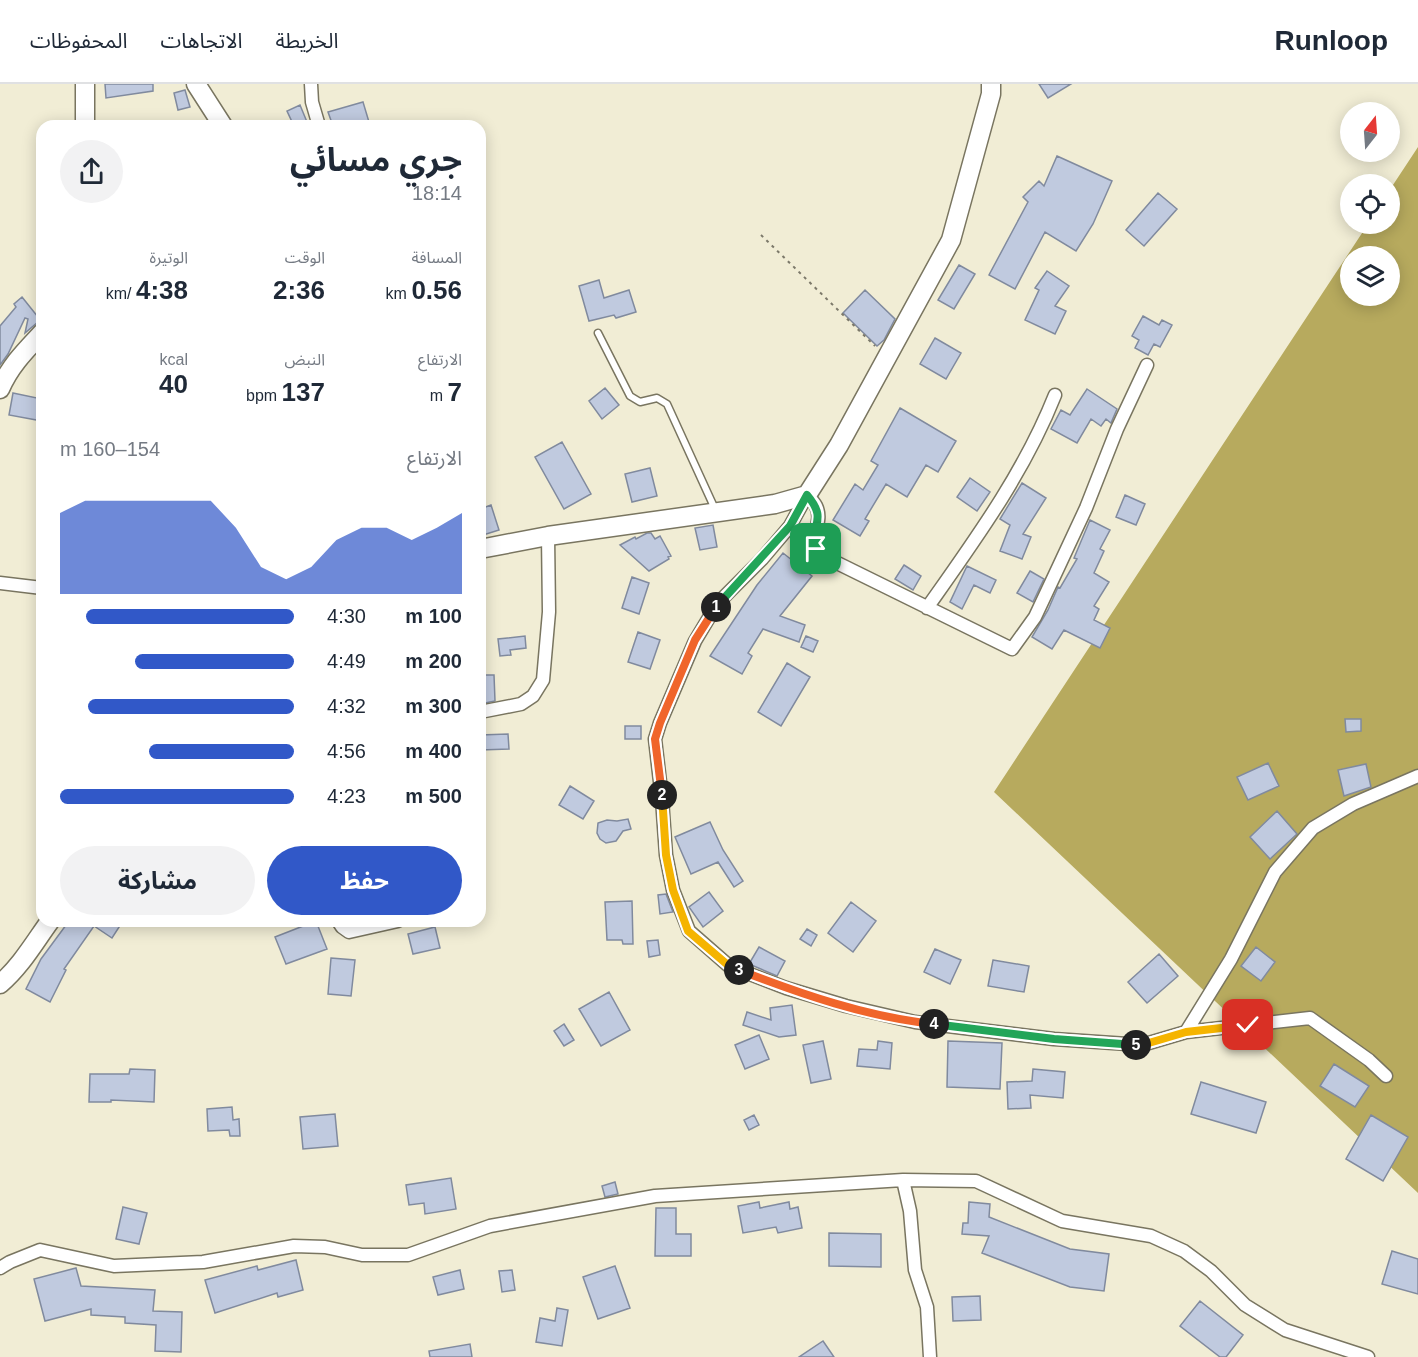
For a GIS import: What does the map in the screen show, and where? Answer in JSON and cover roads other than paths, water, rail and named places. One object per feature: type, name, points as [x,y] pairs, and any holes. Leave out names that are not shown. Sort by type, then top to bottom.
[{"type":"street","points":[[84,120],[85,84]]},
{"type":"street","points":[[196,84],[219,120]]},
{"type":"street","points":[[312,84],[312,102],[317,120]]},
{"type":"street","points":[[991,84],[991,94],[951,240],[885,357],[839,445],[790,526],[762,559],[721,600],[695,640],[660,723],[655,739],[666,855],[673,890],[688,931],[729,966],[786,988],[846,1006],[915,1022],[1054,1039],[1142,1045],[1186,1032],[1310,1018],[1369,1060],[1386,1076]]},
{"type":"street","points":[[0,389],[6,375],[18,358],[36,339]]},
{"type":"street","points":[[807,495],[816,506],[819,518],[815,535],[816,549],[823,556],[1012,649],[1035,617],[1086,508],[1117,429],[1147,364]]},
{"type":"street","points":[[927,608],[1005,495],[1045,420],[1055,395]]},
{"type":"street","points":[[486,548],[548,536],[775,504],[807,495]]},
{"type":"street","points":[[486,711],[521,704],[533,696],[543,681],[549,612],[548,536]]},
{"type":"street","points":[[0,583],[36,587]]},
{"type":"street","points":[[1186,1032],[1231,959],[1275,872],[1313,828],[1353,804],[1418,776]]},
{"type":"street","points":[[0,984],[26,957],[46,927]]},
{"type":"street","points":[[342,927],[349,932],[371,927]]},
{"type":"street","points":[[0,1268],[39,1250],[114,1266],[203,1262],[294,1246],[325,1247],[362,1255],[408,1255],[490,1226],[655,1196],[903,1180],[976,1181],[1062,1221],[1151,1236],[1184,1251],[1211,1271],[1245,1305],[1286,1330],[1368,1357]]},
{"type":"street","points":[[903,1180],[910,1211],[915,1270],[927,1307],[930,1357]]},
{"type":"lane","points":[[598,333],[630,396],[640,402],[657,399],[667,404],[717,513]]}]
